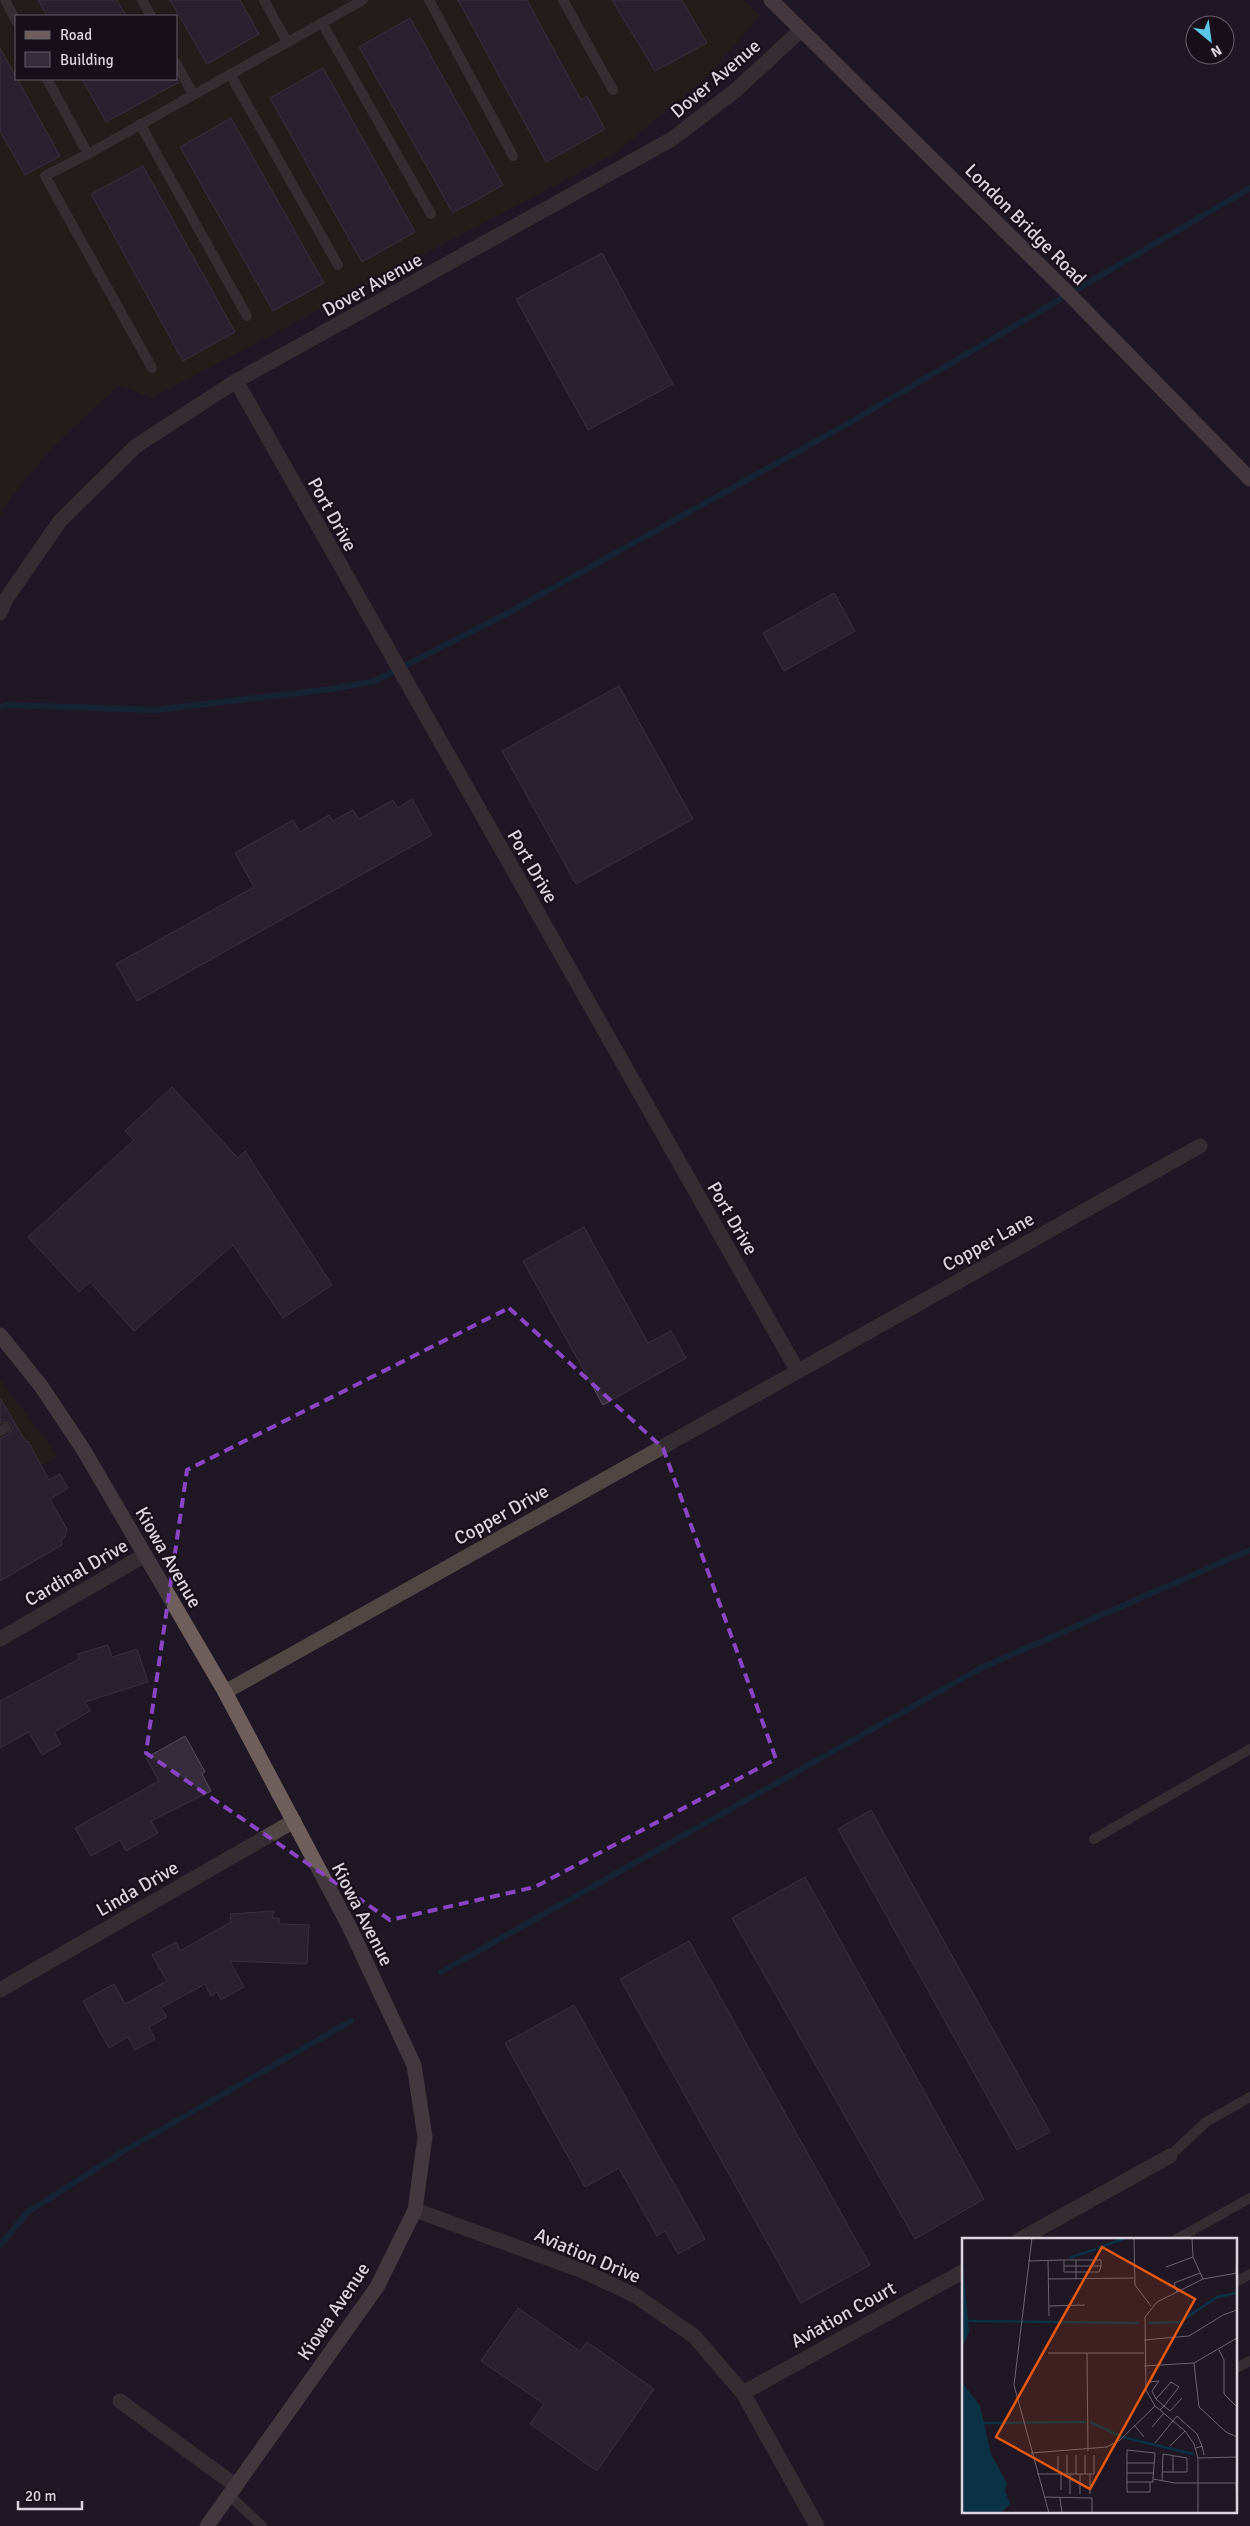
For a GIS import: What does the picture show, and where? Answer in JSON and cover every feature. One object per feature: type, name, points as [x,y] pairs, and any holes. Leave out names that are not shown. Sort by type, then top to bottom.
[{"type":"street","name":"London Bridge Road","points":[[771,0],[1068,293],[1250,479]]},
{"type":"street","name":"Dover Avenue","points":[[0,613],[6,599],[60,521],[136,446],[236,381],[672,139],[736,90],[801,30]]},
{"type":"street","name":"Port Drive","points":[[236,381],[797,1370]]},
{"type":"street","name":"Copper Lane","points":[[797,1370],[1200,1146]]},
{"type":"street","name":"Kiowa Avenue","points":[[0,1334],[41,1386],[83,1449],[225,1692],[349,1926],[414,2065],[425,2137],[414,2210],[376,2287],[207,2526]]},
{"type":"street","name":"Copper Drive","points":[[225,1692],[797,1370]]},
{"type":"street","name":"Cardinal Drive","points":[[0,1639],[145,1555]]},
{"type":"street","name":"Linda Drive","points":[[0,1990],[294,1821]]},
{"type":"street","points":[[1023,2238],[1170,2156]]},
{"type":"street","name":"Aviation Drive","points":[[414,2210],[583,2271],[636,2296],[694,2336],[743,2393],[816,2526]]},
{"type":"street","name":"Aviation Court","points":[[743,2393],[962,2271]]},
{"type":"street","points":[[120,2401],[232,2490]]},
{"type":"lane","points":[[5,0],[15,19]]},
{"type":"lane","points":[[142,0],[150,15]]},
{"type":"lane","points":[[264,0],[287,42]]},
{"type":"lane","points":[[152,368],[45,176],[88,154],[363,0]]},
{"type":"lane","points":[[429,0],[513,156]]},
{"type":"lane","points":[[563,0],[613,90]]},
{"type":"lane","points":[[322,22],[431,214]]},
{"type":"lane","points":[[178,67],[193,94]]},
{"type":"lane","points":[[230,74],[338,265]]},
{"type":"lane","points":[[48,80],[88,154]]},
{"type":"lane","points":[[140,124],[247,316]]},
{"type":"lane","points":[[1094,1840],[1250,1749]]},
{"type":"lane","points":[[1170,2156],[1206,2122],[1250,2097]]},
{"type":"lane","points":[[1179,2238],[1250,2198]]},
{"type":"lane","points":[[1238,2281],[1250,2274]]},
{"type":"lane","points":[[1238,2367],[1250,2361]]},
{"type":"lane","points":[[232,2490],[262,2526]]},
{"type":"highlighted area","points":[[509,1308],[663,1448],[776,1759],[535,1887],[390,1920],[146,1753],[187,1470]]},
{"type":"shaded area","points":[[0,0],[743,0],[760,16],[709,75],[616,153],[152,398],[119,385],[52,448],[13,495],[0,516]]},
{"type":"shaded area","points":[[0,1379],[58,1456],[0,1492]]},
{"type":"building","points":[[38,0],[117,0],[125,15],[46,15]]},
{"type":"building","points":[[170,0],[240,0],[259,34],[207,64]]},
{"type":"building","points":[[458,0],[527,0],[581,100],[587,96],[605,129],[546,162]]},
{"type":"building","points":[[612,0],[682,0],[707,43],[655,71]]},
{"type":"building","points":[[410,18],[503,185],[453,213],[359,47]]},
{"type":"building","points":[[0,48],[15,75],[15,80],[18,80],[60,156],[25,175],[0,131]]},
{"type":"building","points":[[323,68],[415,232],[362,262],[270,98]]},
{"type":"building","points":[[83,80],[178,80],[179,82],[106,122]]},
{"type":"building","points":[[231,118],[324,283],[273,311],[180,147]]},
{"type":"building","points":[[143,166],[235,332],[183,361],[91,194]]},
{"type":"building","points":[[602,253],[673,384],[588,430],[516,299]]},
{"type":"building","points":[[834,593],[855,631],[784,671],[763,633]]},
{"type":"building","points":[[619,686],[693,819],[576,884],[502,751]]},
{"type":"building","points":[[412,799],[432,835],[137,1001],[116,964],[254,887],[235,853],[293,820],[300,832],[329,815],[333,821],[353,810],[359,819],[393,800],[398,808]]},
{"type":"building","points":[[172,1087],[238,1158],[245,1151],[332,1285],[283,1318],[233,1245],[134,1331],[90,1282],[79,1292],[28,1237],[134,1140],[125,1131]]},
{"type":"building","points":[[584,1227],[648,1343],[671,1331],[686,1358],[603,1405],[523,1261]]},
{"type":"building","points":[[0,1398],[26,1442],[28,1441],[49,1480],[60,1474],[68,1488],[50,1499],[67,1529],[65,1537],[61,1540],[62,1545],[0,1581],[0,1438],[9,1434],[13,1428],[9,1422],[0,1423]]},
{"type":"building","points":[[108,1645],[112,1657],[137,1649],[148,1682],[85,1702],[90,1711],[54,1732],[61,1744],[42,1755],[29,1732],[0,1748],[0,1701],[79,1659],[78,1654]]},
{"type":"building","points":[[185,1736],[205,1772],[202,1774],[211,1791],[151,1821],[158,1833],[126,1851],[120,1840],[91,1856],[75,1828],[159,1781],[146,1758]]},
{"type":"building","points":[[871,1810],[1050,2132],[1017,2150],[838,1829]]},
{"type":"building","points":[[805,1877],[984,2199],[915,2239],[732,1918]]},
{"type":"building","points":[[274,1911],[272,1918],[279,1918],[279,1924],[309,1925],[307,1964],[230,1961],[244,1987],[221,2000],[217,1992],[211,1996],[205,1984],[161,2008],[167,2017],[149,2027],[155,2039],[135,2050],[128,2037],[109,2048],[83,2001],[114,1984],[125,2004],[167,1981],[152,1955],[176,1942],[180,1951],[231,1922],[230,1914]]},
{"type":"building","points":[[689,1941],[870,2265],[801,2303],[620,1979]]},
{"type":"building","points":[[574,2005],[705,2239],[678,2254],[665,2231],[657,2236],[619,2168],[585,2187],[505,2043]]},
{"type":"building","points":[[518,2308],[580,2351],[587,2342],[654,2389],[597,2471],[530,2424],[544,2404],[481,2361]]},
{"type":"waterway","points":[[0,707],[10,705],[155,710],[331,689],[375,681],[508,613],[849,423],[1250,188]]},
{"type":"waterway","points":[[441,1972],[981,1668],[1250,1550]]},
{"type":"waterway","points":[[0,2245],[28,2212],[124,2151],[351,2021]]}]
